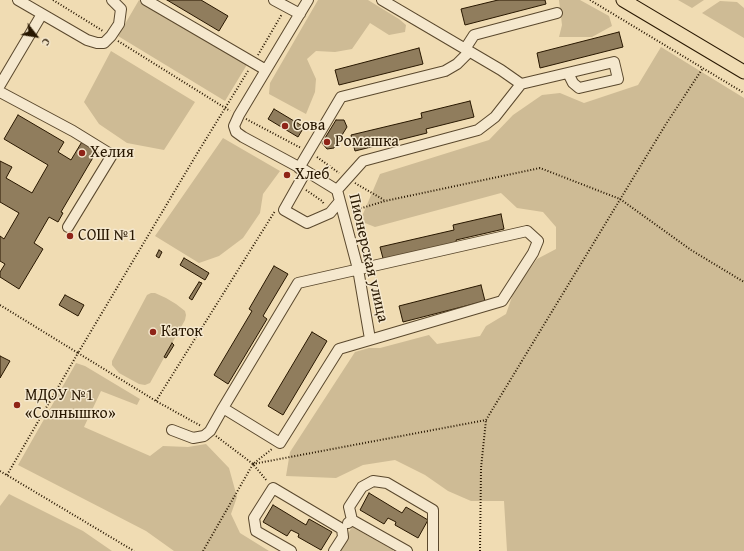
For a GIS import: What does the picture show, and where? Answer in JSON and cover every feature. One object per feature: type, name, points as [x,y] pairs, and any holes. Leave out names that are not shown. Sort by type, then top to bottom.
[{"type":"main road","points":[[623,0],[744,72]]},
{"type":"street","points":[[18,0],[88,40],[97,43],[104,43],[119,24],[121,9],[112,0]]},
{"type":"street","points":[[146,0],[266,70]]},
{"type":"street","points":[[274,0],[300,14]]},
{"type":"street","name":"Пионерская улица","points":[[308,0],[234,126],[236,132],[337,190],[358,269],[370,338]]},
{"type":"street","points":[[382,0],[501,70],[520,84]]},
{"type":"street","points":[[340,201],[330,213],[307,223],[284,210],[294,194],[308,151],[341,97],[445,71],[457,64],[467,50],[474,34],[557,13]]},
{"type":"street","points":[[0,85],[42,14]]},
{"type":"street","points":[[0,64],[9,69]]},
{"type":"street","points":[[337,190],[363,160],[478,130],[495,117],[520,84],[568,73]]},
{"type":"street","points":[[0,92],[73,131],[112,155],[68,227]]},
{"type":"street","points":[[172,430],[193,438],[204,436],[210,431],[223,408],[298,283],[527,231],[538,241],[533,253],[502,301],[370,338],[339,349],[280,443],[223,408]]},
{"type":"street","points":[[407,551],[352,520],[349,507],[362,487],[373,481],[387,483],[433,510],[433,551]]},
{"type":"street","points":[[291,551],[256,531],[254,518],[272,488],[342,529]]},
{"type":"street","points":[[342,529],[352,520]]},
{"type":"street","points":[[334,551],[343,537],[342,529]]},
{"type":"path","points":[[53,0],[239,116],[308,151],[348,179],[385,201]]},
{"type":"path","points":[[590,0],[744,93]]},
{"type":"path","points":[[7,475],[198,152],[287,7]]},
{"type":"path","points":[[480,551],[481,468],[486,420],[666,124],[703,68]]},
{"type":"path","points":[[344,213],[385,201],[540,168],[620,199],[691,250],[744,282]]},
{"type":"path","points":[[294,194],[305,189],[322,201],[330,213]]},
{"type":"path","points":[[156,401],[275,211]]},
{"type":"path","points":[[0,305],[156,401],[210,431],[253,464],[272,488]]},
{"type":"path","points":[[253,464],[486,420]]},
{"type":"path","points":[[203,551],[253,464],[280,443]]},
{"type":"path","points":[[0,471],[134,551]]},
{"type":"shaded area","points":[[139,0],[248,63],[225,101],[118,36]]},
{"type":"shaded area","points":[[318,0],[368,0],[406,25],[405,32],[389,35],[370,23],[352,49],[335,52],[316,51],[307,59],[316,79],[315,92],[306,114],[269,94],[270,83]]},
{"type":"shaded area","points":[[559,0],[580,0],[609,16],[612,26],[592,37],[559,37],[562,25]]},
{"type":"shaded area","points":[[678,0],[704,0],[692,8]]},
{"type":"shaded area","points":[[720,1],[737,2],[744,8],[744,38],[702,13]]},
{"type":"shaded area","points":[[661,47],[744,98],[744,551],[507,551],[504,501],[471,501],[448,491],[425,475],[395,460],[363,465],[336,478],[286,476],[290,452],[355,352],[369,348],[380,348],[429,335],[437,344],[480,336],[486,326],[506,314],[514,291],[537,259],[556,249],[556,227],[543,212],[517,208],[501,193],[375,227],[360,221],[380,174],[489,140],[513,115],[542,95],[560,93],[584,103],[638,85]]},
{"type":"shaded area","points":[[111,51],[195,102],[164,150],[127,143],[99,124],[84,102]]},
{"type":"shaded area","points":[[223,138],[280,171],[263,194],[260,213],[243,238],[219,256],[199,263],[155,236]]},
{"type":"shaded area","name":"Каток","points":[[155,293],[176,304],[185,311],[186,315],[185,320],[150,383],[145,385],[139,384],[119,373],[112,365],[112,361],[147,295]]},
{"type":"shaded area","points":[[76,363],[85,366],[140,399],[137,405],[101,391],[84,427],[150,456],[163,446],[188,447],[206,444],[229,468],[237,497],[231,514],[240,533],[269,551],[174,551],[146,531],[18,465]]},
{"type":"shaded area","points":[[9,494],[83,531],[112,551],[0,551],[0,506]]},
{"type":"shaded area","points":[[352,527],[393,550],[393,551],[337,551]]},
{"type":"building","points":[[167,0],[201,0],[228,16],[219,31]]},
{"type":"building","points":[[498,0],[545,0],[546,4],[465,25],[461,9]]},
{"type":"building","points":[[619,32],[623,47],[540,68],[537,53]]},
{"type":"building","points":[[419,48],[423,64],[339,85],[335,70]]},
{"type":"building","points":[[470,101],[474,117],[426,129],[427,133],[355,151],[351,135],[422,118],[421,113]]},
{"type":"building","points":[[274,109],[304,127],[298,137],[268,119]]},
{"type":"building","points":[[18,115],[64,142],[58,152],[71,160],[83,140],[98,149],[61,212],[63,213],[58,222],[49,217],[34,243],[43,249],[19,289],[0,277],[0,272],[5,264],[0,261],[0,236],[4,239],[19,213],[0,202],[0,161],[12,167],[6,178],[32,193],[48,165],[4,139]]},
{"type":"building","points":[[336,120],[344,120],[347,127],[334,148],[327,149],[322,143]]},
{"type":"building","points":[[501,214],[504,229],[456,240],[458,246],[384,262],[380,247],[454,230],[453,225]]},
{"type":"building","points":[[159,250],[162,252],[159,258],[156,256]]},
{"type":"building","points":[[184,258],[209,273],[205,280],[180,265]]},
{"type":"building","points":[[274,266],[288,274],[263,316],[267,319],[228,384],[214,375],[252,311],[249,309]]},
{"type":"building","points":[[199,282],[202,283],[192,300],[189,298]]},
{"type":"building","points":[[481,285],[485,301],[403,322],[399,306]]},
{"type":"building","points":[[65,295],[84,305],[78,316],[59,305]]},
{"type":"building","points":[[312,332],[327,341],[283,415],[268,406]]},
{"type":"building","points":[[172,343],[174,345],[166,358],[164,357]]},
{"type":"building","points":[[0,356],[10,361],[0,378]]},
{"type":"building","points":[[369,493],[402,513],[406,507],[428,520],[418,538],[395,525],[396,522],[388,518],[384,524],[360,510]]},
{"type":"building","points":[[273,505],[306,525],[309,519],[332,532],[321,550],[298,537],[299,534],[291,530],[287,536],[263,522]]},
{"type":"place","name":"Сова","points":[[285,126]]},
{"type":"place","name":"Ромашка","points":[[327,142]]},
{"type":"place","name":"Хелия","points":[[82,153]]},
{"type":"place","name":"Хлеб","points":[[287,175]]},
{"type":"place","name":"СОШ №1","points":[[70,236]]},
{"type":"place","name":"Каток","points":[[153,332]]},
{"type":"place","name":"МДОУ №1 «Солнышко»","points":[[17,405]]}]
